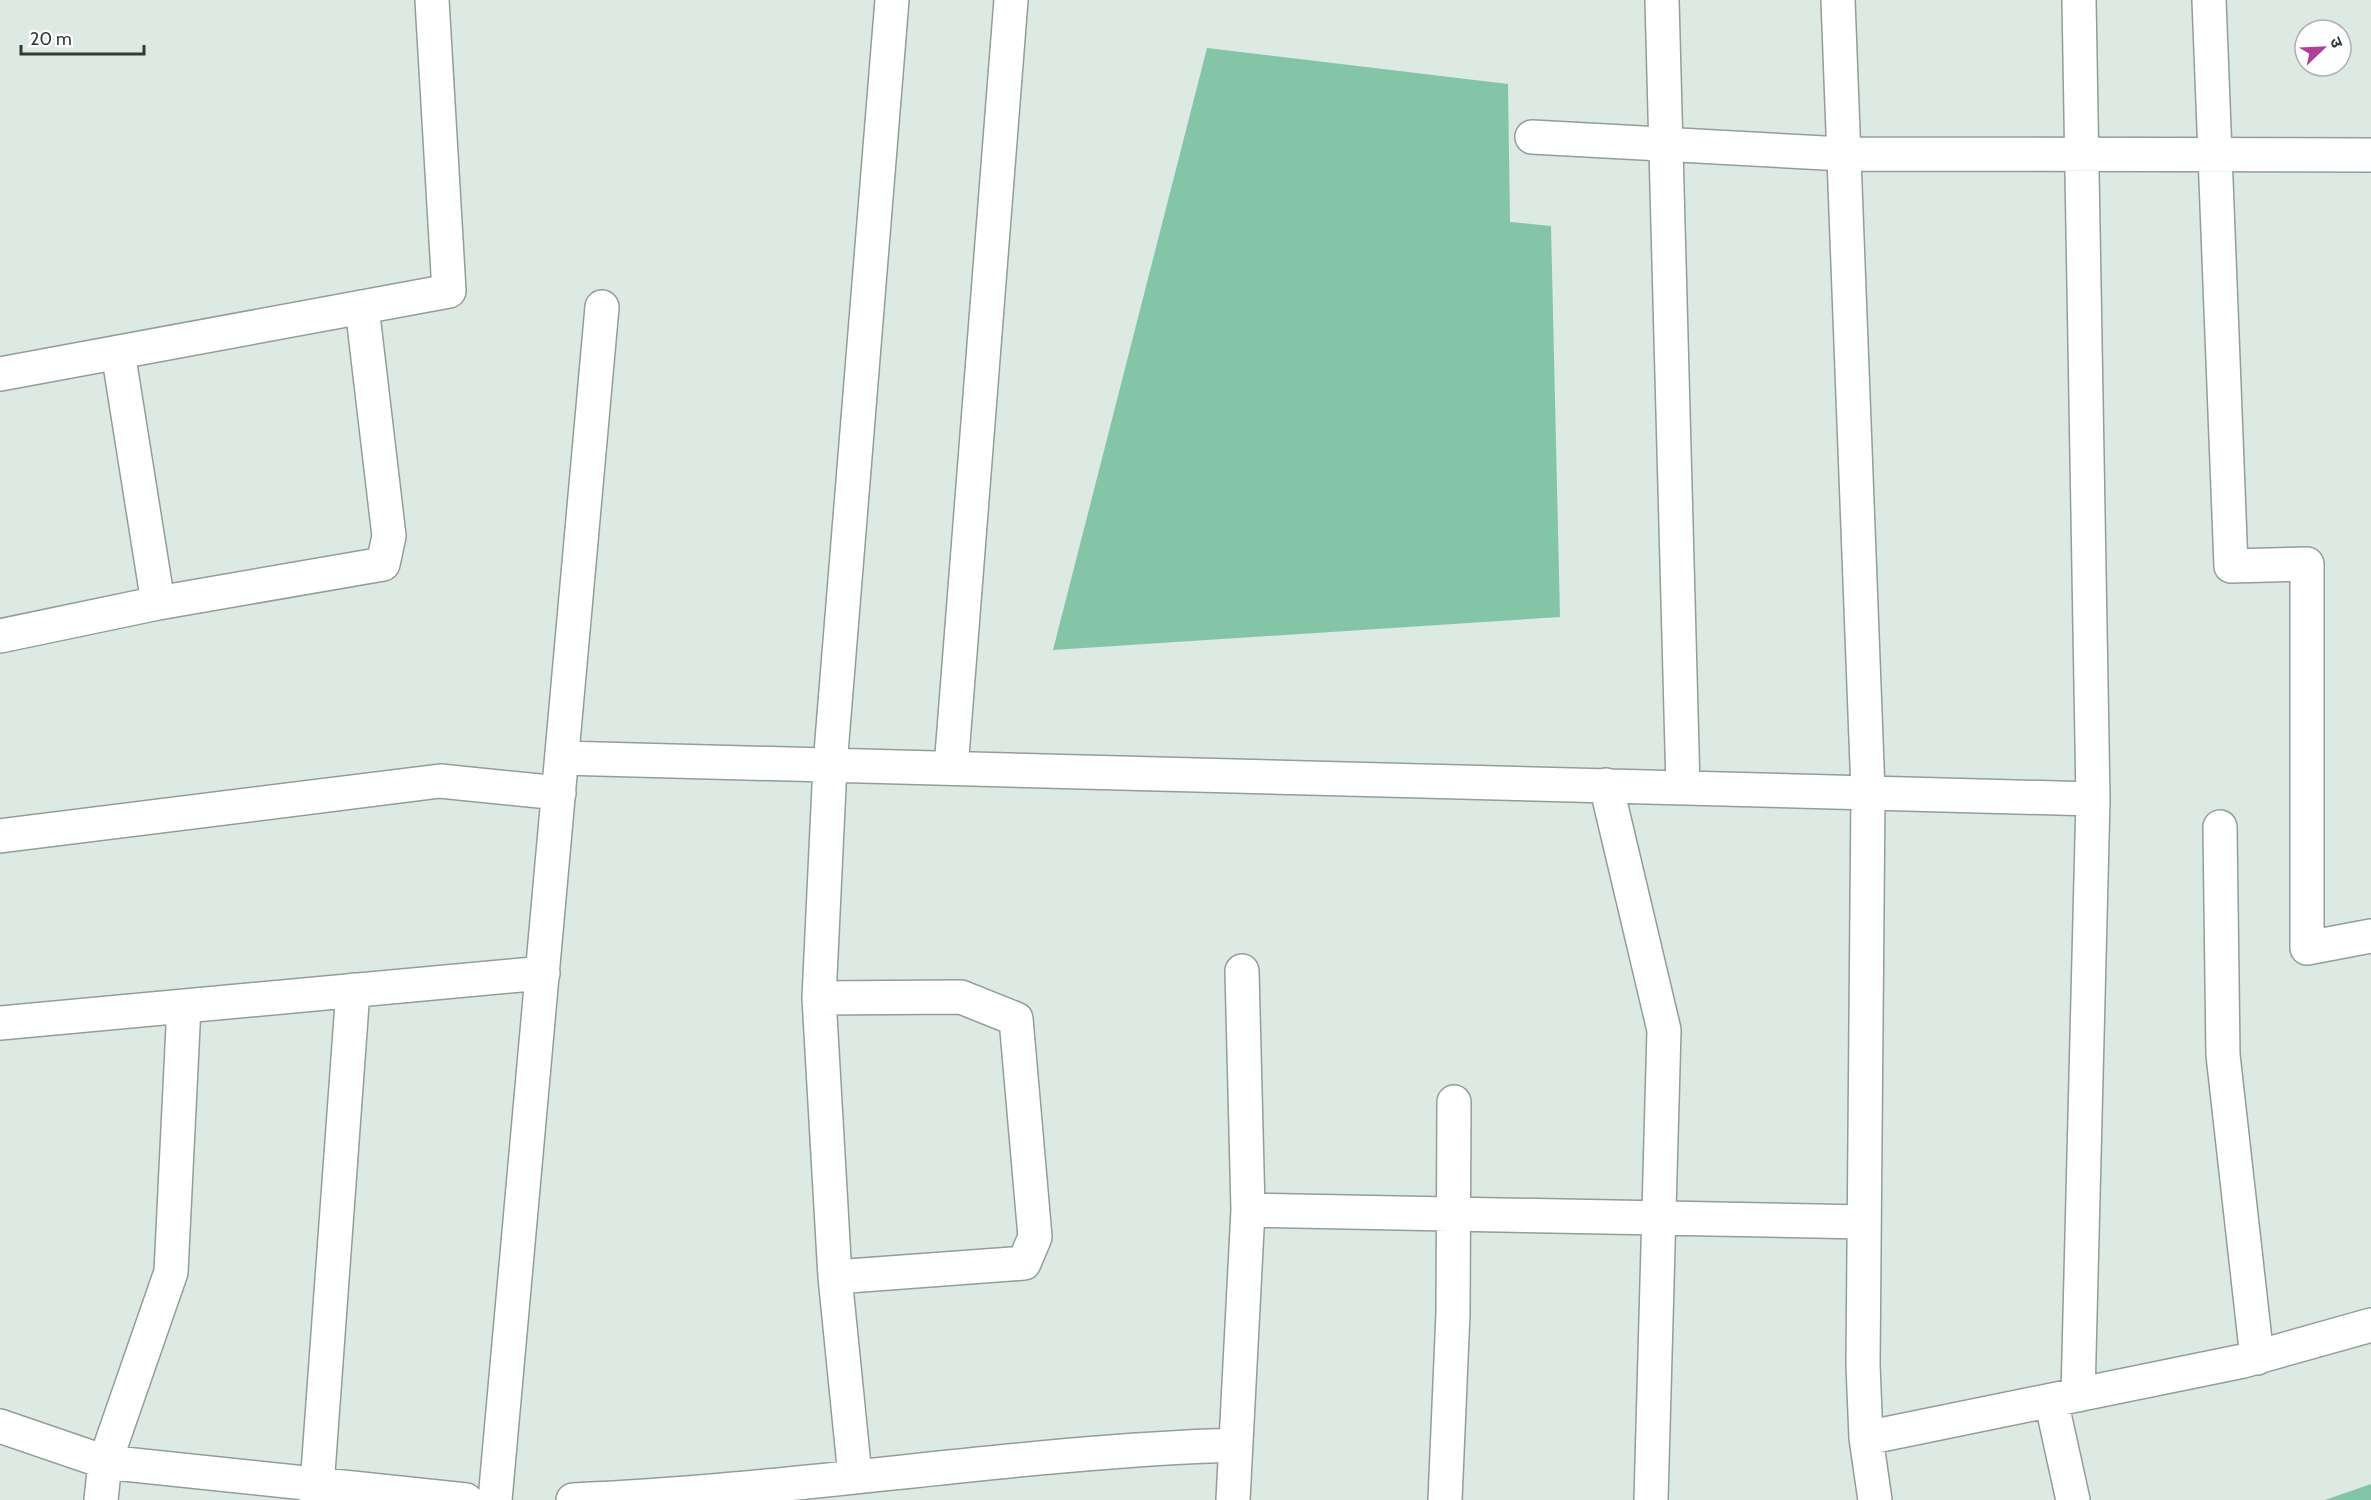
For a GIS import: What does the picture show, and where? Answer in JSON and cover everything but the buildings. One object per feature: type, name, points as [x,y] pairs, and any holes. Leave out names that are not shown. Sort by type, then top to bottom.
[{"type":"street","points":[[0,374],[449,291],[432,0]]},
{"type":"street","points":[[855,1476],[835,1277],[819,998],[830,765],[892,0]]},
{"type":"street","points":[[951,768],[1011,0]]},
{"type":"street","points":[[1662,0],[1683,788]]},
{"type":"street","points":[[1839,0],[1868,792],[1863,1365],[1866,1438],[1875,1500]]},
{"type":"street","points":[[2073,1500],[2065,1398],[2093,799],[2079,0]]},
{"type":"street","points":[[2209,0],[2231,566],[2307,564],[2307,948],[2371,936]]},
{"type":"street","points":[[1532,137],[1843,154],[2371,155]]},
{"type":"street","points":[[0,636],[158,603],[383,564],[389,536],[362,307]]},
{"type":"street","points":[[495,1500],[602,307]]},
{"type":"street","points":[[118,352],[158,603]]},
{"type":"street","points":[[562,758],[2093,799]]},
{"type":"street","points":[[0,836],[440,781],[559,793]]},
{"type":"street","points":[[1606,785],[1664,1030],[1651,1500]]},
{"type":"street","points":[[2220,827],[2223,1055],[2257,1358]]},
{"type":"street","points":[[1233,1500],[1248,1210],[1242,971]]},
{"type":"street","points":[[0,1023],[543,973]]},
{"type":"street","points":[[317,1492],[353,990]]},
{"type":"street","points":[[819,998],[961,997],[1016,1019],[1035,1237],[1024,1263],[835,1277]]},
{"type":"street","points":[[101,1500],[105,1462],[171,1272],[184,1006]]},
{"type":"street","points":[[1444,1500],[1454,1215],[1454,1102]]},
{"type":"street","points":[[1248,1210],[1864,1222]]},
{"type":"street","points":[[1866,1438],[2257,1358],[2371,1325]]},
{"type":"street","points":[[0,1426],[105,1462],[317,1492],[466,1500]]},
{"type":"street","points":[[573,1500],[669,1496],[1138,1448],[1235,1445]]},
{"type":"shaded area","points":[[1207,48],[1508,84],[1510,222],[1551,226],[1560,617],[1053,650]]},
{"type":"shaded area","points":[[2371,1484],[2371,1500],[2325,1500]]}]
